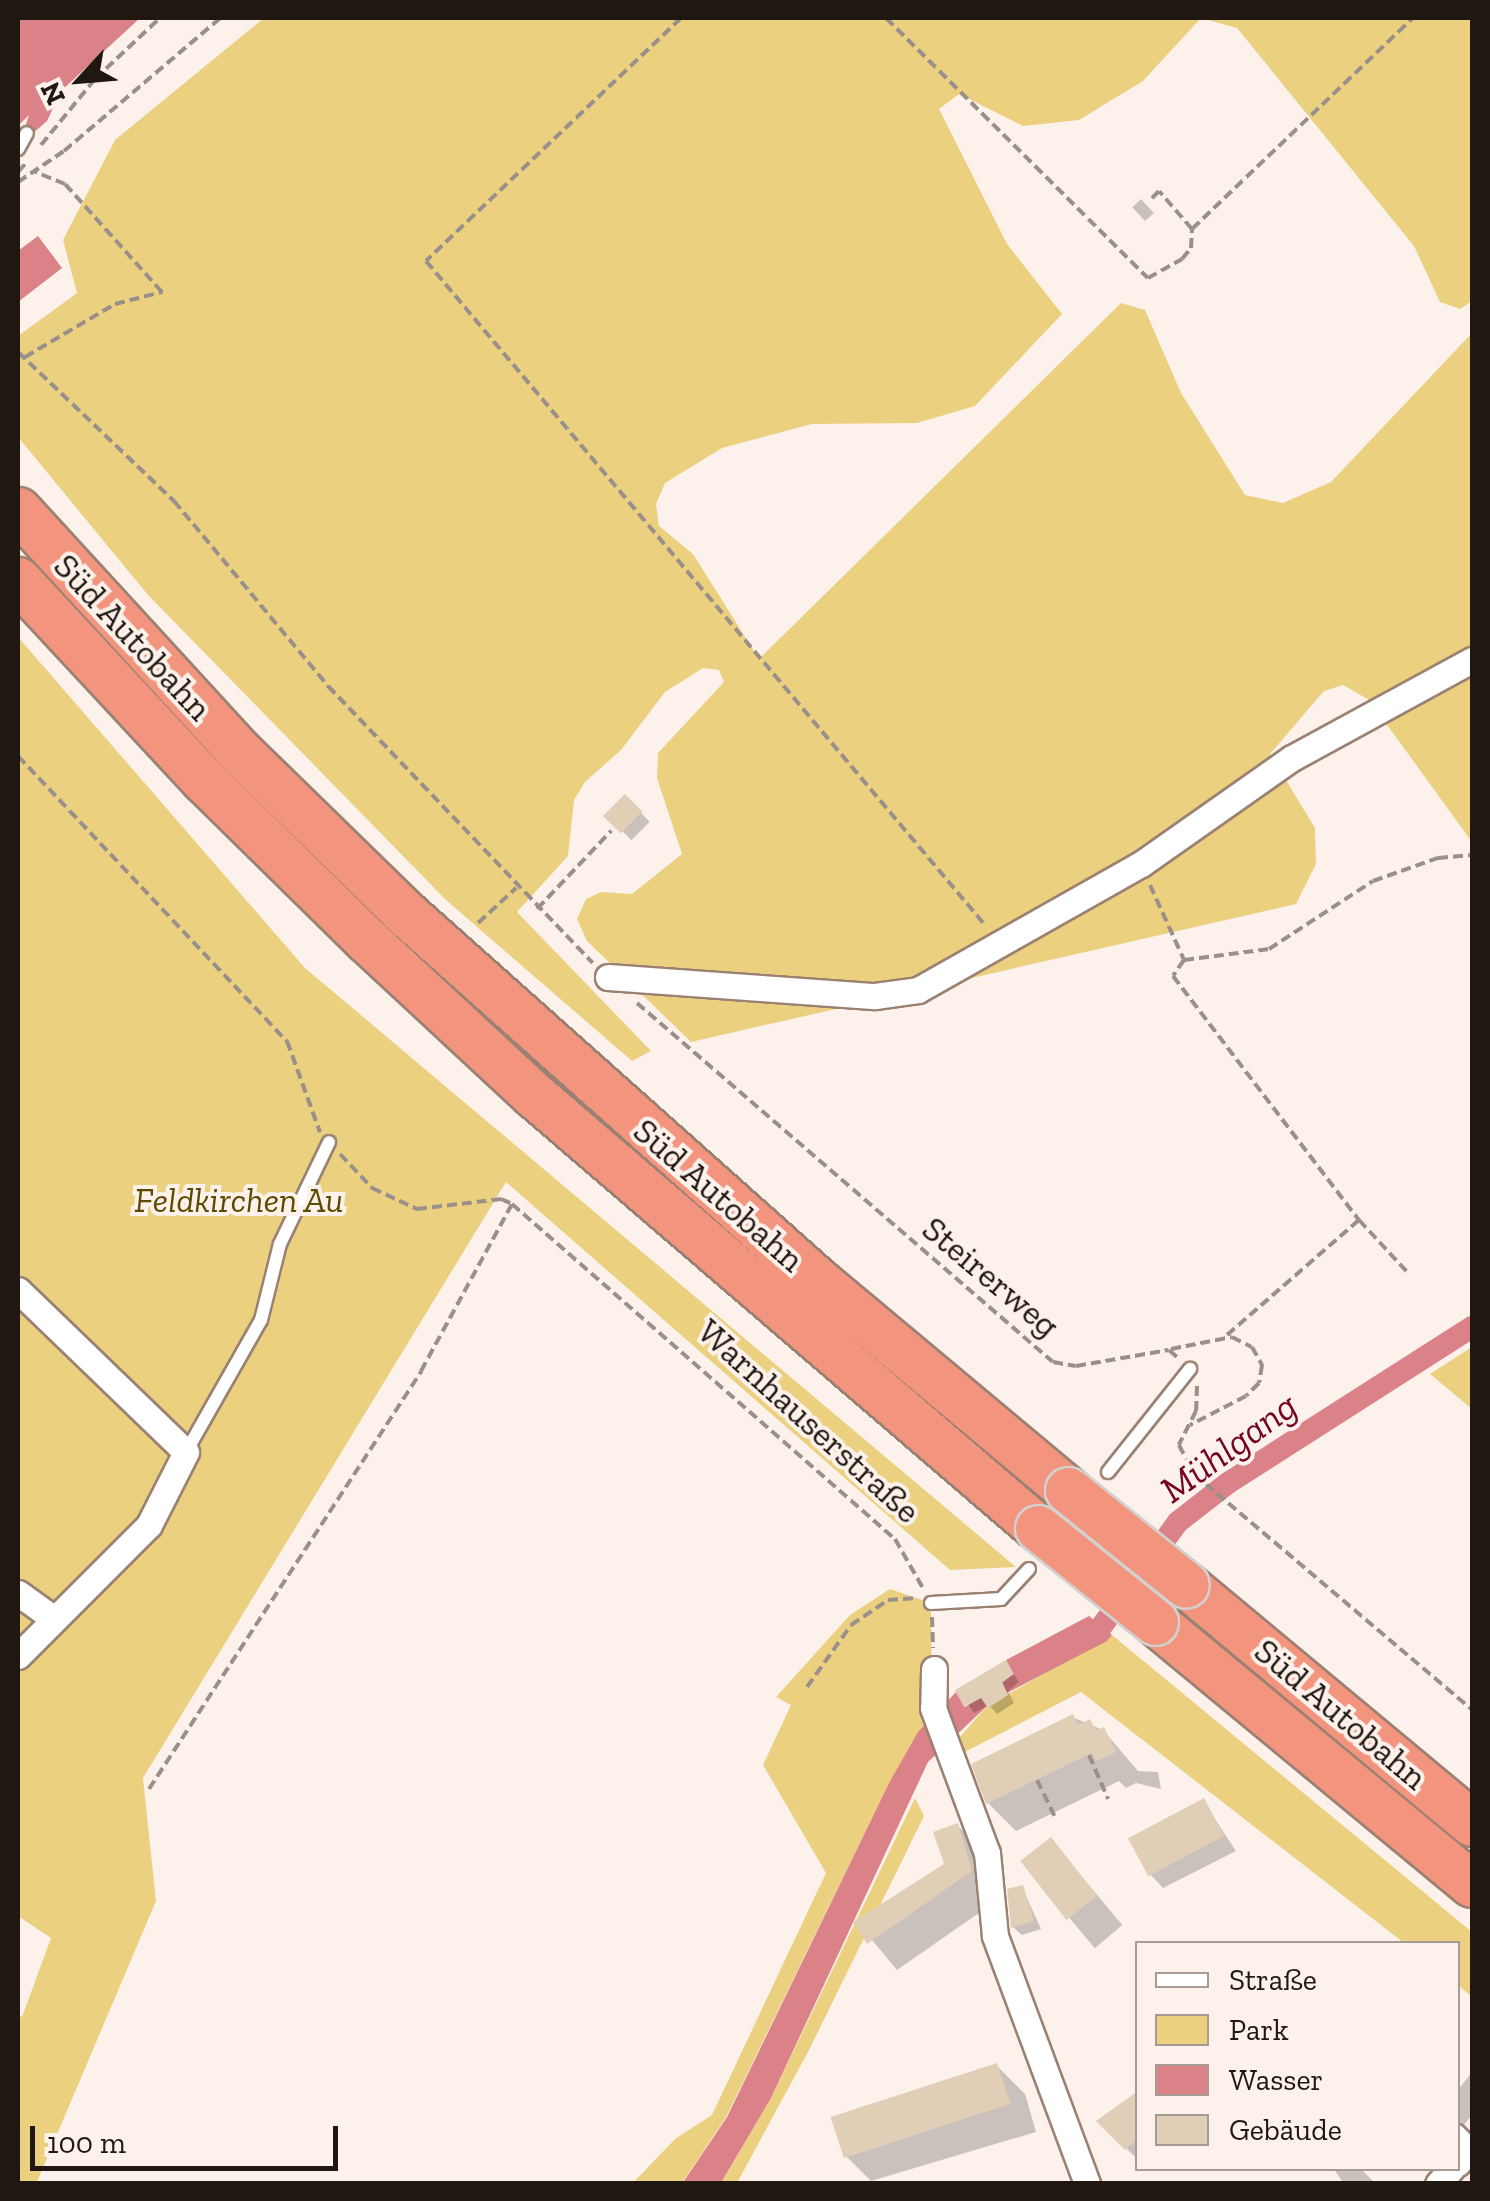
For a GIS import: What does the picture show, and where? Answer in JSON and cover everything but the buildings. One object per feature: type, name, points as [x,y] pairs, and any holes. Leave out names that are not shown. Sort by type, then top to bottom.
[{"type":"highway","name":"Süd Autobahn","points":[[18,510],[241,753],[404,912],[803,1269],[1088,1481],[1186,1584],[1472,1823]]},
{"type":"highway","name":"Süd Autobahn","points":[[18,580],[204,780],[395,966],[1034,1548],[1155,1622],[1472,1884]]},
{"type":"street","points":[[608,978],[875,996],[918,990],[1002,947],[1141,864],[1292,758],[1472,660]]},
{"type":"street","points":[[18,1290],[186,1452],[149,1525],[18,1656]]},
{"type":"street","points":[[18,1593],[54,1619]]},
{"type":"street","points":[[934,1669],[933,1708],[986,1853],[999,1948],[1087,2184]]},
{"type":"lane","points":[[18,148],[27,132]]},
{"type":"lane","points":[[186,1452],[261,1320],[280,1244],[329,1142]]},
{"type":"lane","points":[[1088,1481],[1190,1369]]},
{"type":"lane","points":[[931,1603],[1000,1598],[1034,1548]]},
{"type":"path","points":[[18,172],[95,79],[160,18]]},
{"type":"path","points":[[18,182],[220,18]]},
{"type":"path","points":[[681,18],[426,261],[1002,947]]},
{"type":"path","points":[[886,18],[1148,278],[1182,259],[1192,248],[1192,228],[1159,190],[1152,198]]},
{"type":"path","points":[[1192,228],[1413,18]]},
{"type":"path","points":[[25,358],[115,304],[162,292],[65,184],[35,172]]},
{"type":"path","points":[[18,352],[174,500],[328,686],[470,828],[516,888],[608,978]]},
{"type":"path","points":[[18,756],[287,1041]]},
{"type":"path","points":[[536,909],[611,831]]},
{"type":"path","points":[[1408,1274],[1359,1220],[1172,976],[1184,960],[1268,949],[1373,881],[1438,858],[1472,855]]},
{"type":"path","points":[[1141,864],[1184,960]]},
{"type":"path","points":[[478,923],[516,888]]},
{"type":"path","name":"Steirerweg","points":[[652,1016],[1053,1362],[1076,1366],[1224,1338]]},
{"type":"path","points":[[149,1789],[421,1371],[512,1204],[501,1199],[417,1209]]},
{"type":"path","name":"Warnhauserstraße","points":[[512,1204],[895,1539],[931,1603],[934,1669]]},
{"type":"path","points":[[1224,1338],[1359,1220]]},
{"type":"path","points":[[1186,1428],[1258,1383],[1262,1365],[1252,1347],[1224,1338]]},
{"type":"path","points":[[1169,1350],[1190,1369],[1198,1396],[1179,1445],[1194,1474],[1472,1710]]},
{"type":"path","points":[[807,1687],[851,1625],[871,1610],[910,1596],[931,1603]]},
{"type":"path","points":[[1089,1755],[1108,1799]]},
{"type":"path","points":[[1037,1780],[1054,1817]]},
{"type":"green space","points":[[264,18],[1201,18],[1143,81],[1079,120],[1023,126],[959,94],[939,109],[1007,244],[1062,314],[975,406],[917,423],[812,424],[722,448],[665,483],[656,504],[659,526],[693,554],[759,659],[1121,303],[1145,310],[1181,393],[1245,495],[1283,503],[1331,482],[1472,333],[1472,654],[1459,662],[1472,679],[1472,842],[1369,700],[1343,685],[1324,691],[1270,754],[1315,828],[1316,864],[1296,904],[691,1042],[587,941],[577,919],[586,899],[601,892],[632,894],[682,854],[657,778],[658,753],[724,682],[719,670],[703,668],[665,692],[621,750],[585,782],[574,800],[568,856],[517,912],[651,1051],[632,1061],[446,900],[148,595],[18,437],[18,336],[77,293],[63,240],[115,140]]},
{"type":"green space","points":[[1201,18],[1472,18],[1472,301],[1460,309],[1440,302],[1414,246],[1237,28]]},
{"type":"green space","name":"Feldkirchen Au","points":[[18,637],[305,968],[1016,1567],[950,1570],[506,1182],[143,1778],[156,1901],[36,2184],[18,2183],[18,2015],[22,2017],[51,1938],[18,1916]]},
{"type":"green space","points":[[1472,1347],[1472,1409],[1430,1374]]},
{"type":"green space","points":[[890,1589],[931,1603],[932,1717],[889,1783],[726,2117],[682,2183],[632,2184],[675,2139],[712,2115],[826,1873],[763,1765],[791,1705],[776,1697],[850,1615]]},
{"type":"green space","points":[[1112,1635],[1472,1932],[1472,1997],[1460,1987],[1460,1941],[1401,1941],[1081,1692],[959,1755],[952,1746],[987,1706]]},
{"type":"green space","points":[[915,1798],[924,1816],[808,2052],[737,2183],[721,2184],[771,2098]]},
{"type":"water","points":[[18,18],[140,18],[61,91],[47,121],[31,135],[24,130],[29,115],[18,126]]},
{"type":"water","points":[[38,236],[62,268],[18,302],[18,251]]},
{"type":"water","points":[[1089,1616],[1112,1635],[1107,1641],[1007,1693],[1002,1683],[1013,1674],[1006,1660]]},
{"type":"water","points":[[956,1692],[965,1707],[982,1697],[987,1706],[928,1762],[771,2098],[721,2183],[682,2184],[727,2117],[889,1783],[918,1732]]},
{"type":"waterway","name":"Mühlgang","points":[[1080,1642],[1096,1634],[1178,1522],[1228,1483],[1472,1327]]}]
